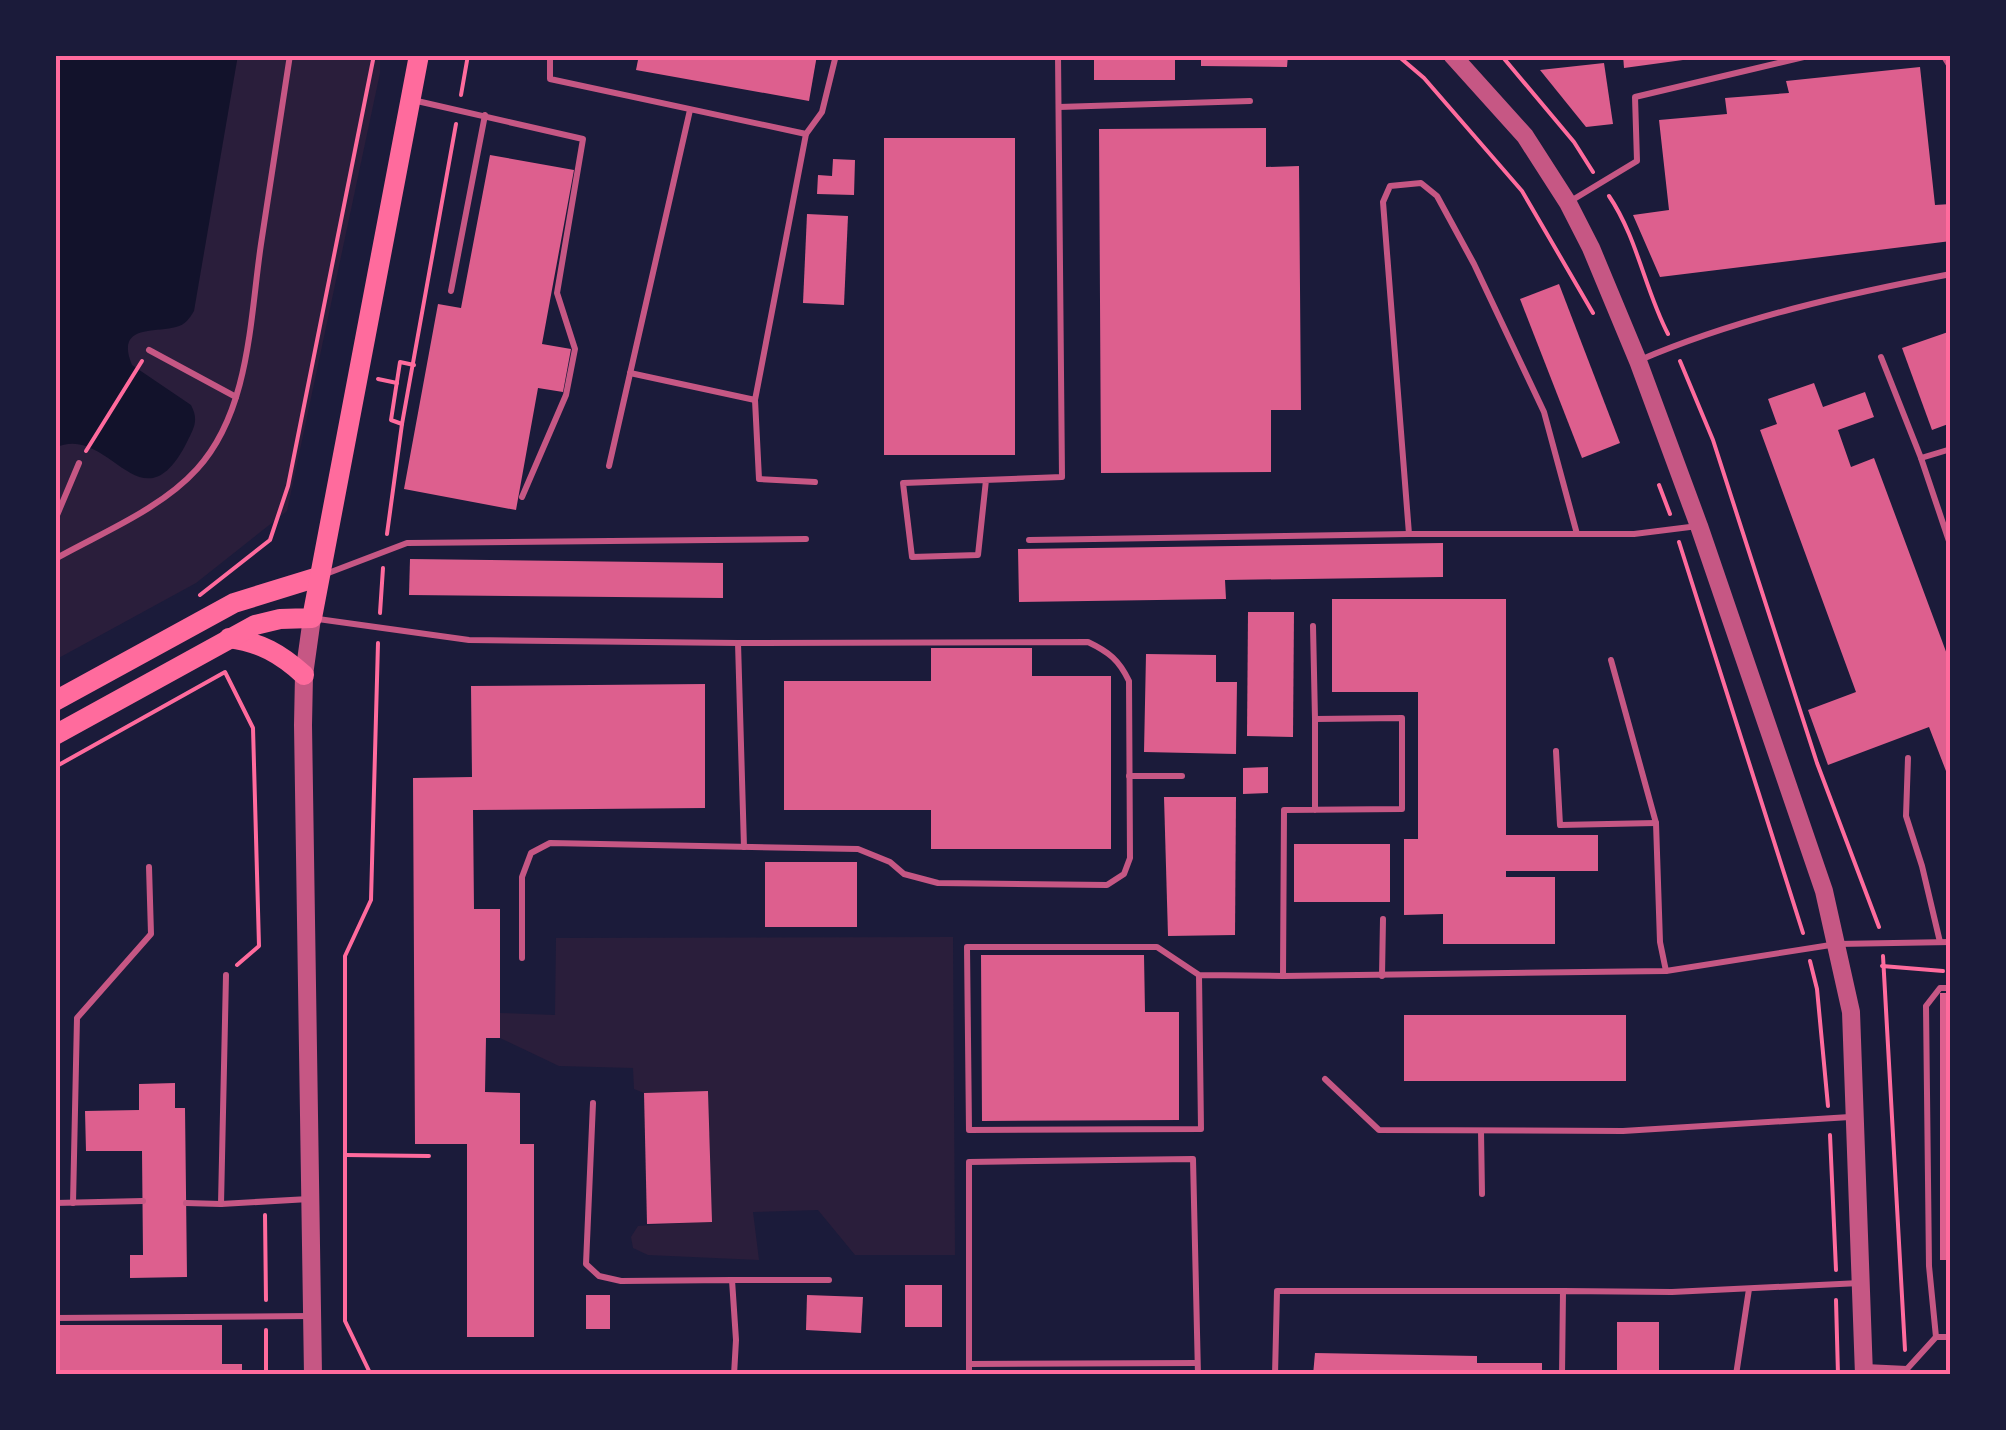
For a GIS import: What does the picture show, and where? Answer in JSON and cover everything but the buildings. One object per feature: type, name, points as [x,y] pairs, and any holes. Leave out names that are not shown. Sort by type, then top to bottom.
[{"type":"main road","points":[[55,735],[254,625],[312,618],[419,55]]},
{"type":"main road","points":[[55,702],[234,603],[318,577]]},
{"type":"main road","points":[[229,638],[253,641],[304,675]]},
{"type":"street","points":[[1452,55],[1525,136],[1568,203],[1638,361],[1818,872],[1851,1012],[1864,1371]]},
{"type":"street","points":[[312,618],[304,675],[313,1375]]},
{"type":"lane","points":[[55,559],[161,498],[196,470],[214,448],[236,397],[290,55]]},
{"type":"lane","points":[[550,55],[550,79],[806,134]]},
{"type":"lane","points":[[814,482],[759,479],[755,400],[806,134],[822,112],[836,55]]},
{"type":"lane","points":[[986,480],[978,555],[912,557],[903,483],[1062,477],[1058,55]]},
{"type":"lane","points":[[1568,203],[1637,161],[1636,97],[1812,55]]},
{"type":"lane","points":[[1943,55],[1951,68]]},
{"type":"lane","points":[[410,99],[584,139],[557,293],[574,348],[566,395],[522,497]]},
{"type":"lane","points":[[1059,107],[1250,101]]},
{"type":"lane","points":[[609,466],[690,110]]},
{"type":"lane","points":[[451,291],[486,115]]},
{"type":"lane","points":[[1410,534],[1383,202],[1390,186],[1421,183],[1436,196],[1474,264],[1544,412],[1577,534]]},
{"type":"lane","points":[[1638,361],[1791,309],[1951,274]]},
{"type":"lane","points":[[149,350],[236,397]]},
{"type":"lane","points":[[1881,357],[1951,548]]},
{"type":"lane","points":[[630,373],[755,400]]},
{"type":"lane","points":[[1921,458],[1951,448]]},
{"type":"lane","points":[[55,520],[79,464]]},
{"type":"lane","points":[[1029,540],[1634,534],[1699,526]]},
{"type":"lane","points":[[318,577],[407,543],[806,539]]},
{"type":"lane","points":[[312,618],[469,640],[738,644],[1088,642],[1112,654],[1128,681],[1130,858],[1124,874],[1108,885],[938,883],[904,874],[890,862],[858,848],[550,844],[531,853],[522,877],[522,958]]},
{"type":"lane","points":[[1313,626],[1314,810]]},
{"type":"lane","points":[[738,644],[744,847]]},
{"type":"lane","points":[[1611,660],[1656,823],[1660,942],[1666,972]]},
{"type":"lane","points":[[1283,976],[1284,810],[1402,809],[1402,718],[1314,720]]},
{"type":"lane","points":[[1556,751],[1560,825],[1656,823]]},
{"type":"lane","points":[[1908,758],[1906,816],[1940,942]]},
{"type":"lane","points":[[1129,776],[1182,776]]},
{"type":"lane","points":[[73,1203],[77,1018],[151,934],[149,867]]},
{"type":"lane","points":[[1382,976],[1383,919]]},
{"type":"lane","points":[[1199,975],[1202,1129],[969,1130],[967,947],[1157,947],[1199,975],[1382,976],[1666,972],[1837,944],[1951,942]]},
{"type":"lane","points":[[222,1204],[226,975]]},
{"type":"lane","points":[[1936,1338],[1928,1266],[1926,1006],[1940,988],[1951,988]]},
{"type":"lane","points":[[1325,1079],[1379,1130],[1623,1131],[1856,1116]]},
{"type":"lane","points":[[592,1103],[586,1264],[599,1276],[621,1281],[829,1280]]},
{"type":"lane","points":[[1481,1131],[1482,1194]]},
{"type":"lane","points":[[969,1375],[969,1162],[1192,1158],[1198,1375]]},
{"type":"lane","points":[[186,1203],[310,1199]]},
{"type":"lane","points":[[55,1204],[143,1201]]},
{"type":"lane","points":[[732,1280],[734,1375]]},
{"type":"lane","points":[[1275,1375],[1278,1291],[1672,1292],[1862,1283]]},
{"type":"lane","points":[[1736,1375],[1749,1288]]},
{"type":"lane","points":[[1562,1375],[1563,1291]]},
{"type":"lane","points":[[55,1318],[312,1316]]},
{"type":"lane","points":[[1864,1371],[1907,1369],[1936,1338],[1951,1337]]},
{"type":"lane","points":[[969,1364],[1197,1362]]},
{"type":"path","points":[[189,603],[270,540],[288,486],[374,55]]},
{"type":"path","points":[[371,1375],[344,1321],[345,956],[371,900],[384,553],[402,424],[468,55]]},
{"type":"path","points":[[1398,55],[1424,78],[1522,191],[1595,315]]},
{"type":"path","points":[[79,464],[149,350]]},
{"type":"path","points":[[402,424],[392,420],[400,362],[414,365]]},
{"type":"path","points":[[1660,486],[1796,900],[1817,989],[1828,1117],[1838,1375]]},
{"type":"path","points":[[55,767],[226,672],[253,728],[259,946],[226,975]]},
{"type":"path","points":[[1882,966],[1951,972]]},
{"type":"path","points":[[344,1156],[429,1156]]},
{"type":"path","points":[[265,1202],[266,1375]]},
{"type":"shaded area","points":[[55,55],[380,55],[380,73],[287,511],[196,583],[55,660]]},
{"type":"shaded area","points":[[55,55],[238,55],[194,311],[179,326],[140,333],[129,343],[132,365],[191,405],[195,415],[187,442],[170,467],[155,478],[139,477],[92,448],[74,444],[55,448]]},
{"type":"shaded area","points":[[953,937],[955,1255],[855,1255],[818,1210],[753,1212],[759,1260],[648,1255],[633,1248],[631,1237],[638,1226],[712,1221],[708,1091],[644,1093],[634,1089],[633,1068],[559,1066],[500,1038],[500,1013],[555,1015],[556,938]]}]
